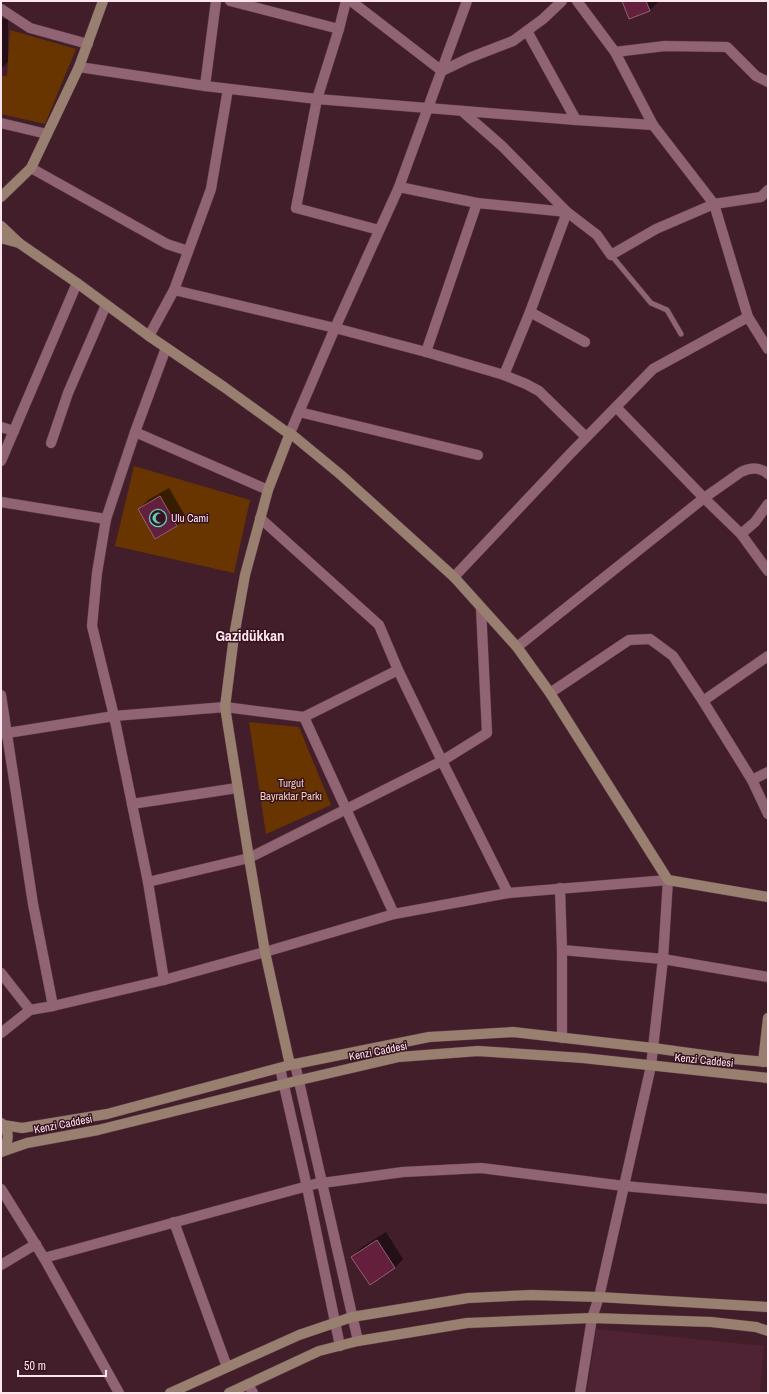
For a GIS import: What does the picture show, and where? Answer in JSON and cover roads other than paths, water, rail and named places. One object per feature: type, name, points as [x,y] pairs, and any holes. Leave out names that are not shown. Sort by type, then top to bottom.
[{"type":"street","points":[[1,197],[31,168],[79,67],[103,1]]},
{"type":"street","points":[[205,86],[216,1]]},
{"type":"street","points":[[230,1],[339,29]]},
{"type":"street","points":[[346,1],[339,29],[317,99],[296,208],[379,230]]},
{"type":"street","points":[[351,1],[442,72]]},
{"type":"street","points":[[340,1346],[284,1084],[288,1066],[265,952],[237,788],[225,707],[234,636],[245,575],[268,490],[290,433],[335,328],[399,187],[429,109],[467,1]]},
{"type":"street","points":[[442,72],[469,58],[513,41],[543,19],[562,1]]},
{"type":"street","points":[[578,1],[615,52],[653,125],[714,204],[748,317],[768,350]]},
{"type":"street","points":[[587,14],[589,1]]},
{"type":"street","points":[[1,9],[30,28],[88,44]]},
{"type":"street","points":[[527,31],[576,120]]},
{"type":"street","points":[[615,52],[665,46],[727,46],[756,76],[768,82]]},
{"type":"street","points":[[79,67],[205,86],[317,99],[429,109],[653,125]]},
{"type":"street","points":[[148,336],[174,290],[211,189],[228,89]]},
{"type":"street","points":[[462,111],[502,146],[567,212],[597,235],[611,255],[656,229],[714,204],[766,197]]},
{"type":"street","points":[[1,123],[47,134]]},
{"type":"street","points":[[31,168],[167,244],[188,251]]},
{"type":"street","points":[[399,187],[477,203],[567,212]]},
{"type":"street","points":[[426,352],[477,203]]},
{"type":"street","points":[[504,375],[530,312],[567,212]]},
{"type":"street","points":[[1,226],[19,243],[77,283],[148,336],[290,433],[341,475],[454,578],[517,647],[550,693],[668,880],[663,959],[651,1066],[599,1297],[592,1318],[580,1393]]},
{"type":"street","points":[[1,238],[19,243]]},
{"type":"street","points":[[1,461],[77,283]]},
{"type":"street","points":[[174,290],[335,328],[426,352],[504,375],[526,384],[538,391],[586,438]]},
{"type":"street","points":[[51,443],[68,393],[106,305]]},
{"type":"street","points":[[530,312],[585,342]]},
{"type":"street","points":[[454,578],[653,369],[748,317]]},
{"type":"street","points":[[164,980],[148,882],[114,716],[92,626],[97,573],[106,519],[135,432],[166,348]]},
{"type":"street","points":[[616,407],[741,534],[768,571]]},
{"type":"street","points":[[299,412],[478,454]]},
{"type":"street","points":[[1,427],[14,431]]},
{"type":"street","points":[[135,432],[268,490]]},
{"type":"street","points":[[517,647],[704,498],[746,469],[758,469],[768,474]]},
{"type":"street","points":[[1,502],[106,519]]},
{"type":"street","points":[[741,534],[755,522],[768,504]]},
{"type":"street","points":[[260,518],[379,625],[398,670],[508,893]]},
{"type":"street","points":[[148,882],[249,858],[442,761],[487,733],[481,608]]},
{"type":"street","points":[[550,693],[629,640],[650,639],[673,656],[752,780],[768,814]]},
{"type":"street","points":[[703,701],[768,656]]},
{"type":"street","points":[[4,734],[114,716],[225,707],[304,717],[398,670]]},
{"type":"street","points":[[1,695],[4,734],[33,904],[53,1006]]},
{"type":"street","points":[[304,717],[394,914]]},
{"type":"street","points":[[752,780],[768,772]]},
{"type":"street","points":[[132,804],[237,788]]},
{"type":"street","points":[[1,1033],[30,1010],[164,980],[394,914],[508,893],[668,880],[768,897]]},
{"type":"street","points":[[560,888],[562,1038]]},
{"type":"street","points":[[562,950],[663,959],[768,977]]},
{"type":"street","points":[[1,973],[30,1010]]},
{"type":"street","points":[[766,1062],[768,1018]]},
{"type":"street","name":"Kenzi Caddesi","points":[[2,1124],[22,1128],[107,1114],[288,1066],[429,1037],[512,1032],[766,1062]]},
{"type":"street","name":"Kenzi Caddesi","points":[[1,1152],[27,1143],[98,1130],[399,1057],[478,1051],[583,1058],[768,1078]]},
{"type":"street","points":[[288,1066],[300,1080],[358,1341]]},
{"type":"street","points":[[1,1152],[7,1142],[8,1136],[7,1130],[2,1124]]},
{"type":"street","points":[[44,1258],[322,1183],[404,1172],[481,1168],[624,1186],[768,1199]]},
{"type":"street","points":[[1,1189],[36,1244],[119,1393]]},
{"type":"street","points":[[174,1222],[227,1366]]},
{"type":"street","points":[[1,1265],[36,1244]]},
{"type":"street","points":[[170,1393],[227,1366],[299,1335],[352,1317],[468,1298],[531,1295],[599,1297],[768,1307]]},
{"type":"street","points":[[229,1393],[251,1389],[319,1351],[358,1341],[467,1323],[592,1318],[711,1322],[756,1327],[768,1331]]},
{"type":"lane","points":[[611,255],[651,303],[667,310],[681,334]]},
{"type":"place","name":"Ulu Cami","points":[[158,518]]},
{"type":"district","name":"Gazidükkan","points":[[250,635]]},
{"type":"park label","name":"Turgut Bayraktar Parkı","points":[[291,789]]}]
